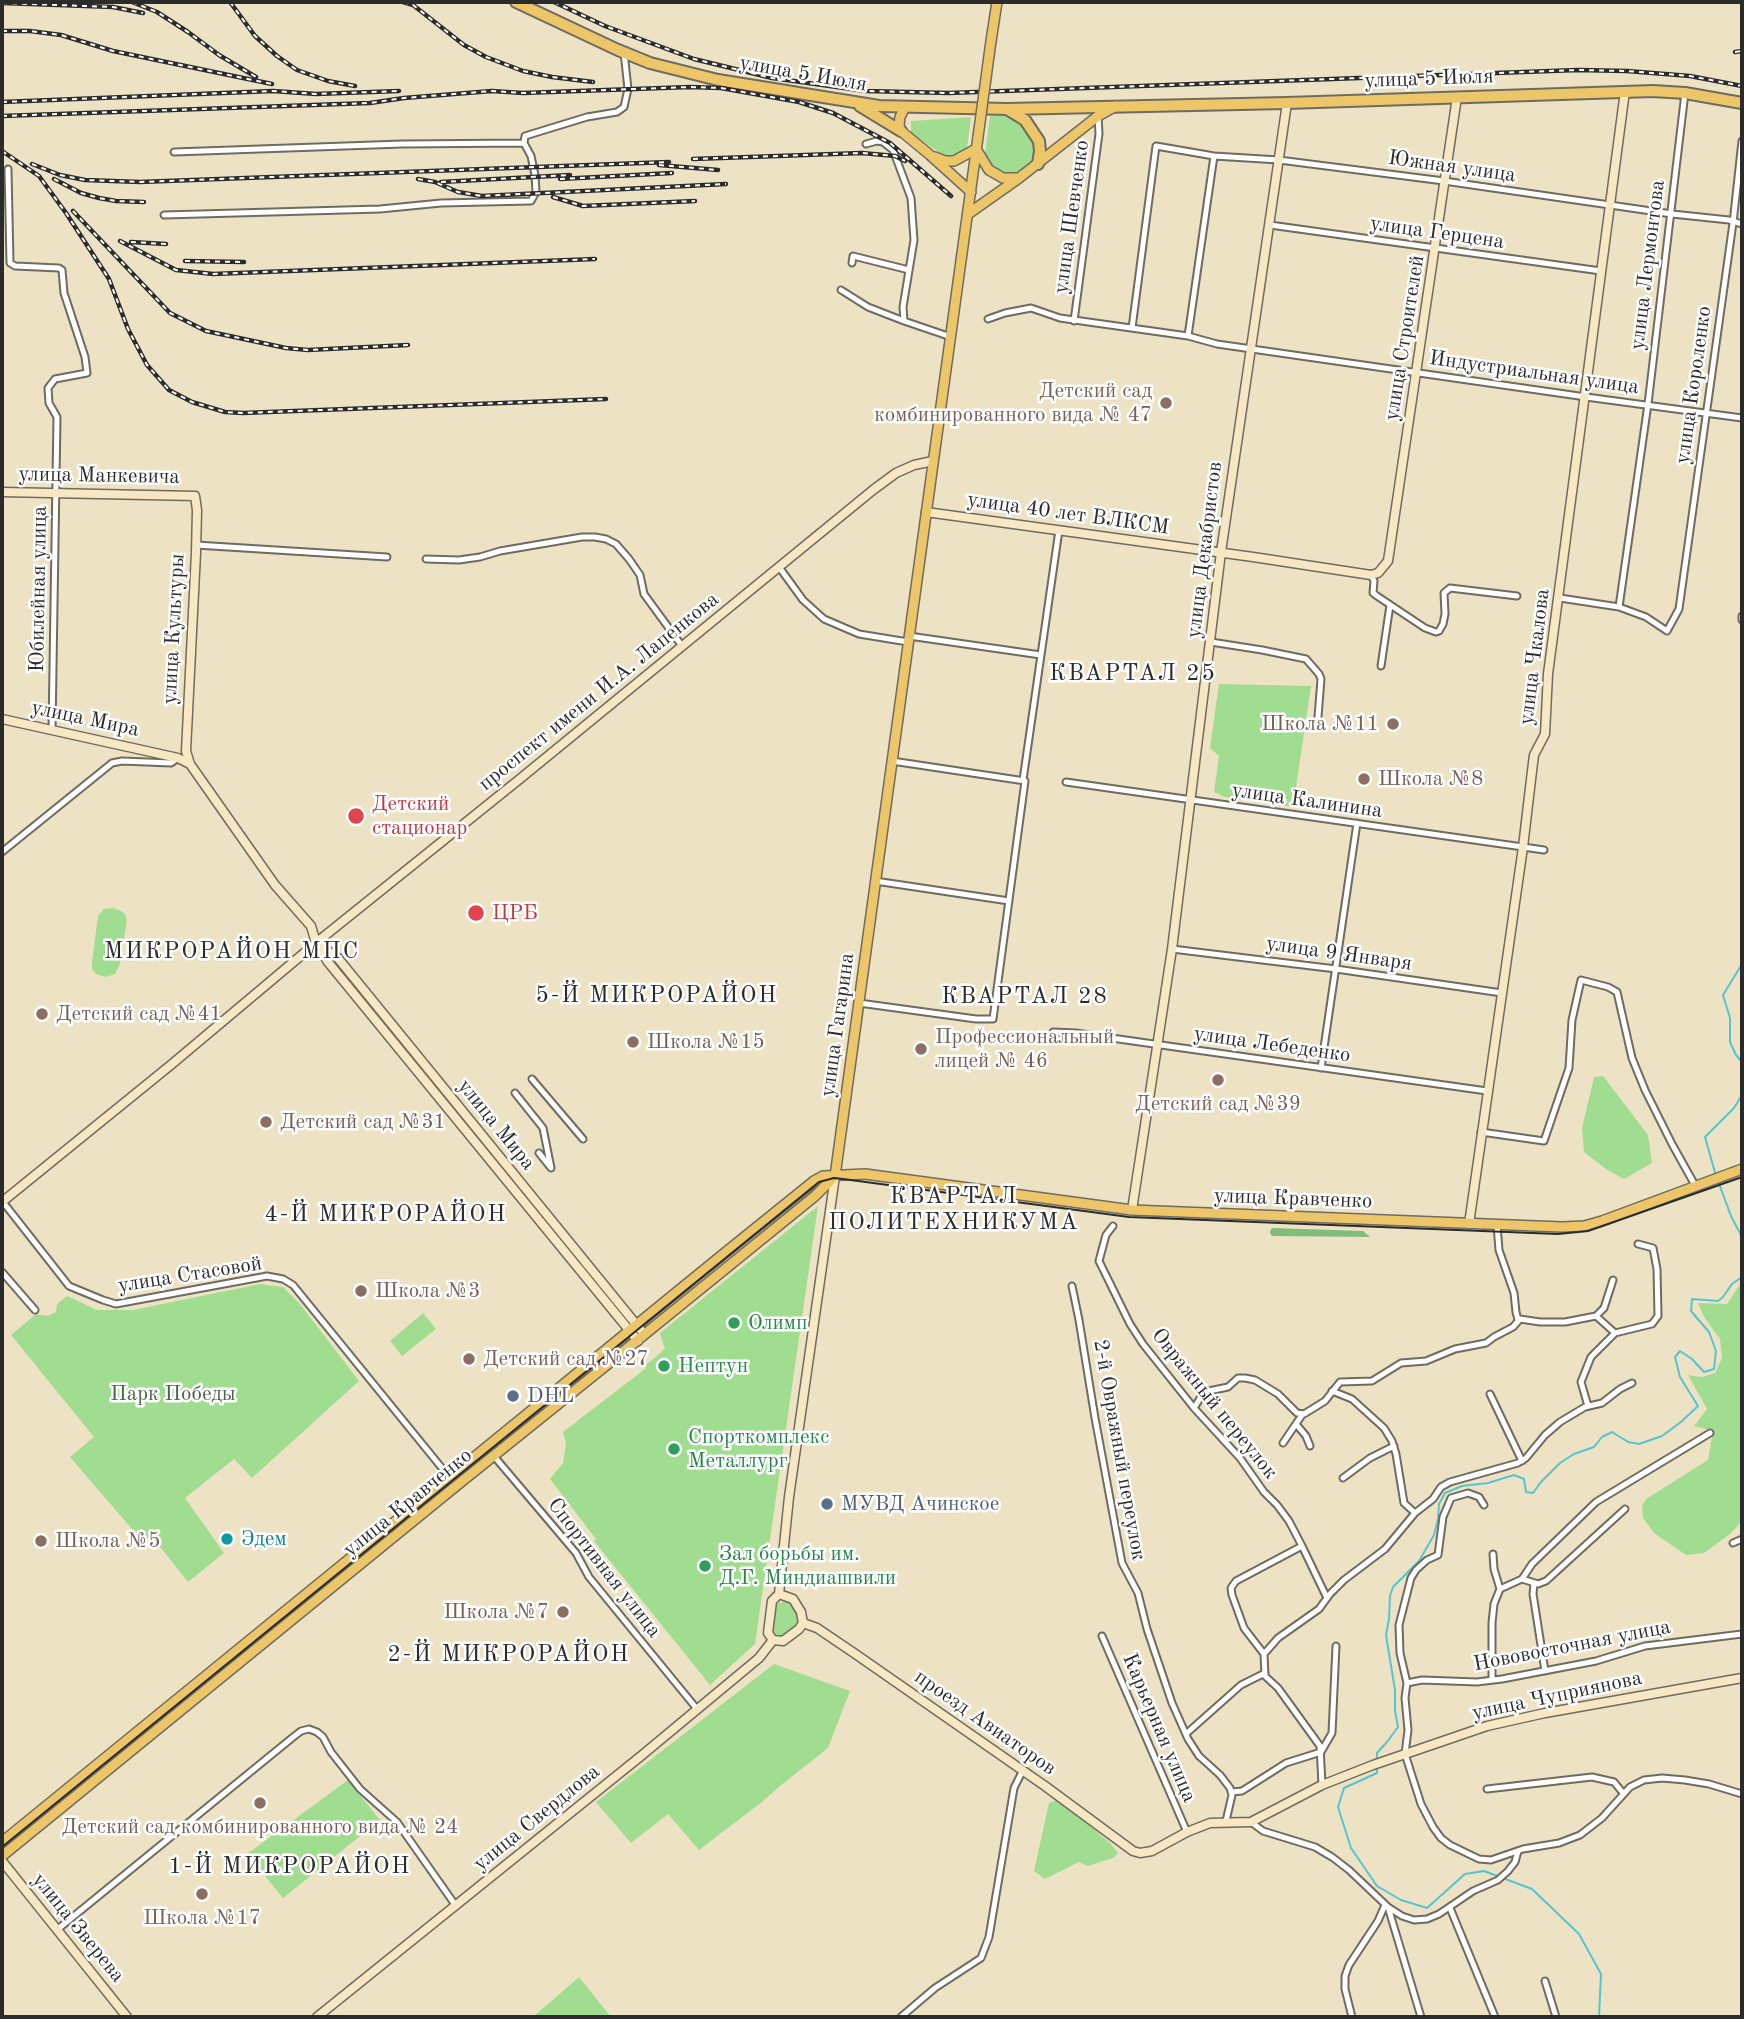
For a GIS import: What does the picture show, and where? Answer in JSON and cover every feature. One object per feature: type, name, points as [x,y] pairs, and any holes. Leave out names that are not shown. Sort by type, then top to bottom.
[{"type":"highway","name":"улица 5 Июля","points":[[516,2],[650,63],[718,79],[879,106],[1098,111],[1116,106],[1625,92],[1685,93],[1742,103]]},
{"type":"highway","points":[[851,102],[901,131]]},
{"type":"highway","points":[[1007,109],[1025,121],[1039,141],[1038,164]]},
{"type":"main road","name":"улица Гагарина","points":[[779,1594],[789,1497],[997,2]]},
{"type":"main road","name":"улица Чкалова","points":[[1469,1224],[1534,755],[1545,734],[1548,674],[1625,92]]},
{"type":"main road","name":"улица Строителей","points":[[1371,575],[1378,573],[1388,561],[1457,97]]},
{"type":"main road","name":"улица Декабристов","points":[[1132,1210],[1172,949],[1222,552],[1287,103]]},
{"type":"main road","points":[[905,107],[900,117],[901,131],[971,192]]},
{"type":"main road","points":[[968,214],[1038,164],[1098,111]]},
{"type":"main road","points":[[930,155],[945,161],[954,161],[976,149],[989,170],[1003,178],[1020,178]]},
{"type":"main road","name":"проспект имени И.А. Лапенкова","points":[[4,1198],[165,1070],[316,943],[896,473],[933,461]]},
{"type":"main road","name":"улица Манкевича","points":[[2,492],[195,496]]},
{"type":"main road","name":"улица Культуры","points":[[190,764],[186,751],[196,545],[195,496]]},
{"type":"main road","name":"улица 40 лет ВЛКСМ","points":[[926,512],[1371,575]]},
{"type":"main road","name":"улица Мира","points":[[2,719],[178,758],[190,764],[275,885],[311,926],[316,943],[337,957],[402,1044],[641,1337]]},
{"type":"main road","name":"улица Кравченко","points":[[2,1858],[46,1813],[95,1772],[119,1746],[823,1176],[864,1174],[1132,1210],[1562,1227],[1584,1226],[1602,1221],[1742,1169]]},
{"type":"main road","name":"улица Кравченко","points":[[95,1772],[125,1755],[207,1689],[624,1352],[835,1176]]},
{"type":"main road","points":[[779,1594],[793,1599],[801,1612],[803,1622],[799,1629],[783,1641],[773,1640],[768,1633],[772,1601],[779,1594]]},
{"type":"main road","name":"проезд Авиаторов","points":[[803,1622],[817,1628],[1023,1770],[1133,1851],[1146,1853]]},
{"type":"main road","name":"улица Свердлова","points":[[317,2017],[759,1658],[773,1640]]},
{"type":"main road","name":"улица Чуприянова","points":[[1146,1853],[1210,1823],[1251,1822],[1322,1785],[1377,1763],[1487,1726],[1742,1678]]},
{"type":"main road","name":"улица Кравченко","points":[[2,1842],[46,1813]]},
{"type":"main road","name":"улица Зверева","points":[[2,1858],[127,2017]]},
{"type":"street","points":[[164,215],[380,209],[441,203],[531,201],[536,192],[535,175],[531,156],[524,143],[525,136],[587,117],[617,112],[624,107],[628,89],[624,52]]},
{"type":"street","name":"улица Лермонтова","points":[[1619,607],[1648,404],[1685,93]]},
{"type":"street","name":"улица Шевченко","points":[[1074,321],[1099,134],[1098,111]]},
{"type":"street","name":"улица Короленко","points":[[1619,607],[1646,617],[1667,631],[1679,609],[1742,141]]},
{"type":"street","points":[[866,144],[883,142],[893,150],[911,198],[914,240],[902,307],[904,321]]},
{"type":"street","points":[[174,152],[524,143]]},
{"type":"street","name":"Южная улица","points":[[1132,328],[1156,146],[1214,156],[1279,160],[1444,181],[1672,214],[1704,216],[1742,224]]},
{"type":"street","points":[[1188,336],[1214,156]]},
{"type":"street","name":"Юбилейная улица","points":[[8,169],[10,263],[15,266],[59,268],[63,274],[63,290],[88,373],[55,379],[48,388],[49,403],[57,416],[52,730]]},
{"type":"street","name":"улица Герцена","points":[[1270,225],[1601,271]]},
{"type":"street","points":[[852,263],[853,256],[909,270]]},
{"type":"street","points":[[841,289],[868,307],[951,337]]},
{"type":"street","name":"Индустриальная улица","points":[[988,319],[1031,308],[1074,321],[1188,336],[1217,344],[1742,418]]},
{"type":"street","points":[[859,1003],[993,1019],[1059,530]]},
{"type":"street","points":[[426,559],[459,560],[582,537],[606,539],[616,544],[629,559],[640,575],[644,594],[682,646]]},
{"type":"street","points":[[196,545],[387,557]]},
{"type":"street","points":[[779,567],[803,600],[824,619],[859,634],[1041,654]]},
{"type":"street","points":[[1371,575],[1374,581],[1373,593],[1425,628],[1436,632],[1443,624],[1444,593],[1450,588],[1517,596]]},
{"type":"street","points":[[1560,598],[1619,607]]},
{"type":"street","points":[[1381,666],[1390,605]]},
{"type":"street","points":[[1211,642],[1306,659],[1321,679],[1318,717]]},
{"type":"street","points":[[2,852],[112,763],[171,763],[178,758]]},
{"type":"street","points":[[892,761],[1025,781]]},
{"type":"street","name":"улица Калинина","points":[[1066,782],[1544,850]]},
{"type":"street","points":[[1321,1068],[1357,823]]},
{"type":"street","points":[[876,881],[1009,901]]},
{"type":"street","name":"улица 9 Января","points":[[1172,949],[1502,993]]},
{"type":"street","points":[[1481,1132],[1544,1141],[1569,1068],[1572,1020],[1581,980],[1617,992],[1632,1058],[1645,1090],[1696,1187]]},
{"type":"street","name":"улица Лебеденко","points":[[1053,1032],[1157,1044],[1487,1091]]},
{"type":"street","points":[[532,1079],[583,1139]]},
{"type":"street","points":[[515,1093],[543,1128],[551,1168],[540,1153]]},
{"type":"street","points":[[814,1181],[821,1190]]},
{"type":"street","name":"улица Стасовой","points":[[4,1198],[69,1286],[116,1304],[267,1276],[283,1279],[293,1285],[456,1486]]},
{"type":"street","points":[[760,1225],[768,1234]]},
{"type":"street","points":[[1283,1443],[1302,1415],[1322,1403],[1340,1382],[1372,1381],[1401,1363],[1426,1361],[1455,1349],[1486,1343],[1513,1327],[1518,1320],[1514,1293],[1499,1250],[1497,1225]]},
{"type":"street","name":"Овражный переулок","points":[[1113,1226],[1106,1235],[1099,1256],[1100,1265],[1139,1337],[1194,1408],[1233,1450],[1277,1505],[1302,1546],[1326,1598]]},
{"type":"street","points":[[1588,1406],[1581,1385],[1591,1357],[1615,1333],[1652,1324],[1658,1316],[1657,1269],[1653,1248],[1638,1244]]},
{"type":"street","points":[[2,1272],[34,1310]]},
{"type":"street","points":[[1518,1320],[1565,1322],[1596,1316],[1604,1308],[1613,1280]]},
{"type":"street","points":[[686,1285],[694,1294]]},
{"type":"street","name":"2-й Овражный переулок","points":[[1072,1286],[1118,1547],[1125,1572],[1138,1593],[1173,1707],[1196,1752],[1220,1775],[1232,1792]]},
{"type":"street","points":[[654,1311],[662,1320]]},
{"type":"street","points":[[1596,1316],[1615,1333]]},
{"type":"street","points":[[617,1342],[624,1352]]},
{"type":"street","points":[[577,1375],[584,1383]]},
{"type":"street","points":[[1194,1408],[1204,1392],[1228,1387],[1238,1378],[1245,1378],[1255,1380],[1278,1394],[1302,1415]]},
{"type":"street","points":[[1264,1654],[1278,1638],[1319,1609],[1344,1580],[1385,1549],[1416,1513],[1433,1499],[1441,1487],[1522,1461],[1552,1428],[1588,1406],[1602,1403],[1632,1383]]},
{"type":"street","points":[[1332,1391],[1352,1399],[1384,1428],[1394,1446],[1404,1503],[1416,1513]]},
{"type":"street","points":[[1490,1394],[1522,1461]]},
{"type":"street","points":[[1296,1424],[1310,1446]]},
{"type":"street","points":[[510,1428],[517,1437]]},
{"type":"street","points":[[1500,1590],[1522,1579],[1532,1564],[1596,1502],[1710,1433]]},
{"type":"street","points":[[1343,1478],[1370,1458],[1394,1446]]},
{"type":"street","name":"Спортивная улица","points":[[486,1447],[576,1553],[589,1577],[697,1709]]},
{"type":"street","points":[[1484,1505],[1479,1497],[1468,1493],[1451,1498],[1443,1517],[1438,1555],[1421,1565],[1411,1578],[1401,1610],[1398,1642],[1407,1683],[1405,1698],[1408,1730],[1405,1754],[1421,1804],[1433,1827],[1445,1842],[1485,1860],[1559,1843],[1580,1835],[1602,1818],[1623,1793],[1644,1780],[1662,1778],[1709,1784],[1742,1794]]},
{"type":"street","points":[[1522,1579],[1534,1583],[1546,1581],[1625,1509]]},
{"type":"street","points":[[1733,1543],[1742,1539]]},
{"type":"street","points":[[1302,1546],[1236,1581],[1232,1586],[1232,1595],[1244,1628],[1264,1654],[1265,1673],[1318,1742],[1322,1785]]},
{"type":"street","points":[[358,1552],[365,1560]]},
{"type":"street","points":[[1492,1680],[1492,1623],[1494,1604],[1500,1590],[1493,1554]]},
{"type":"street","points":[[1534,1583],[1533,1594],[1545,1671]]},
{"type":"street","name":"Нововосточная улица","points":[[1407,1683],[1422,1680],[1492,1680],[1597,1661],[1645,1646],[1742,1634]]},
{"type":"street","name":"Карьерная улица","points":[[1102,1636],[1187,1832]]},
{"type":"street","points":[[1226,1821],[1232,1792],[1242,1791],[1286,1763],[1321,1752],[1332,1733],[1336,1646]]},
{"type":"street","points":[[1187,1733],[1241,1685],[1265,1673]]},
{"type":"street","points":[[200,1680],[207,1689]]},
{"type":"street","points":[[173,1702],[180,1710]]},
{"type":"street","points":[[146,1724],[153,1732]]},
{"type":"street","points":[[58,1929],[300,1731],[309,1729],[323,1737],[331,1752],[360,1789],[397,1822],[456,1906]]},
{"type":"street","points":[[119,1746],[125,1755]]},
{"type":"street","points":[[901,2017],[935,1987],[981,1958],[989,1937],[1014,1788],[1023,1770]]},
{"type":"street","points":[[1487,1789],[1592,1777],[1614,1782],[1623,1793]]},
{"type":"street","points":[[1251,1822],[1264,1831],[1315,1847],[1349,1870],[1387,1906],[1402,1916],[1421,1920],[1450,1908],[1473,1891],[1498,1880],[1515,1862],[1518,1851]]},
{"type":"street","points":[[1352,2017],[1345,1989],[1345,1976],[1349,1965],[1387,1906]]},
{"type":"street","points":[[1387,1906],[1421,2017]]},
{"type":"street","points":[[1450,1908],[1495,2017]]},
{"type":"street","points":[[1545,1981],[1556,2017]]},
{"type":"green space","points":[[990,116],[1013,116],[1020,120],[1034,142],[1036,159],[1025,170],[1005,173],[991,165],[985,153]]},
{"type":"green space","points":[[971,117],[967,148],[955,157],[944,156],[911,133],[911,121]]},
{"type":"green space","points":[[1219,684],[1311,686],[1293,807],[1225,797],[1214,792],[1219,756],[1210,748]]},
{"type":"green space","points":[[113,908],[125,914],[127,920],[120,964],[115,974],[106,977],[96,974],[92,969],[92,962],[98,916],[104,909]]},
{"type":"green space","points":[[1603,1076],[1648,1135],[1652,1163],[1624,1179],[1584,1152],[1582,1128],[1594,1077]]},
{"type":"green space","name":"Спорткомплекс Металлург","points":[[818,1206],[755,1644],[710,1685],[594,1541],[596,1539],[550,1479],[563,1463],[566,1444],[563,1432],[645,1369],[647,1364],[665,1349],[660,1333]]},
{"type":"green space","points":[[1273,1228],[1363,1231],[1370,1237],[1272,1236],[1270,1233]]},
{"type":"green space","name":"Парк Победы","points":[[260,1284],[283,1287],[300,1304],[359,1381],[252,1478],[234,1459],[185,1498],[224,1553],[188,1582],[161,1548],[132,1529],[70,1457],[94,1437],[11,1335],[36,1314],[48,1316],[56,1312],[57,1304],[67,1296],[97,1310],[133,1310]]},
{"type":"green space","points":[[1742,1284],[1742,1521],[1730,1534],[1704,1553],[1686,1555],[1654,1533],[1643,1518],[1642,1506],[1646,1499],[1708,1460],[1713,1431],[1694,1426],[1707,1409],[1688,1375],[1702,1377],[1715,1373],[1722,1358],[1720,1339],[1704,1317],[1698,1303],[1727,1304]]},
{"type":"green space","points":[[423,1313],[436,1329],[402,1356],[390,1341]]},
{"type":"green space","points":[[792,1602],[798,1612],[799,1622],[798,1627],[784,1637],[776,1634],[773,1625],[777,1604]]},
{"type":"green space","points":[[774,1664],[850,1691],[828,1748],[699,1850],[668,1814],[631,1843],[596,1802]]},
{"type":"green space","points":[[348,1780],[380,1820],[283,1898],[247,1854]]},
{"type":"green space","points":[[1057,1800],[1111,1844],[1118,1853],[1113,1858],[1088,1866],[1079,1862],[1045,1879],[1034,1871],[1049,1803]]},
{"type":"green space","points":[[579,1977],[611,2017],[533,2017]]},
{"type":"waterway","points":[[1742,964],[1723,995],[1730,1018],[1730,1042],[1742,1062]]},
{"type":"waterway","points":[[1716,1176],[1705,1137],[1734,1108],[1742,1095]]},
{"type":"waterway","points":[[1718,1181],[1742,1237]]},
{"type":"waterway","points":[[1377,1759],[1377,1753],[1398,1727],[1386,1635],[1390,1596],[1393,1587],[1419,1561],[1434,1535],[1439,1504],[1445,1493],[1462,1486],[1488,1483],[1514,1475],[1524,1479],[1526,1492],[1533,1493],[1560,1463],[1574,1454],[1594,1447],[1602,1437],[1612,1432],[1628,1442],[1639,1444],[1662,1436],[1698,1406],[1680,1377],[1675,1357],[1680,1351],[1704,1372],[1714,1369],[1716,1351],[1709,1332],[1691,1311],[1692,1299],[1718,1301],[1732,1284],[1742,1277]]},
{"type":"waterway","points":[[1377,1768],[1377,1773],[1344,1788],[1338,1807],[1351,1848],[1377,1886],[1401,1900],[1427,1908],[1465,1874],[1484,1871],[1532,1889],[1579,1934],[1601,1974],[1599,2017]]},
{"type":"tram line","points":[[2,1847],[819,1182],[834,1178],[843,1179],[1129,1217],[1558,1234],[1588,1231],[1742,1177]]},
{"type":"railway","points":[[132,2],[157,12],[256,77]]},
{"type":"railway","points":[[230,2],[255,36],[297,70],[328,81],[355,86]]},
{"type":"railway","points":[[403,2],[413,5],[464,45],[486,57],[523,71],[593,82]]},
{"type":"railway","points":[[554,2],[605,26],[694,59],[772,78],[866,91],[949,93],[1578,70],[1690,76],[1742,86]]},
{"type":"railway","points":[[2,3],[113,7],[143,13]]},
{"type":"railway","points":[[2,31],[61,35],[113,51],[272,84]]},
{"type":"railway","points":[[1735,52],[1742,51]]},
{"type":"railway","points":[[2,116],[370,103],[492,91],[523,93],[721,88],[799,102],[833,113],[890,143],[951,196]]},
{"type":"railway","points":[[2,102],[273,91],[316,94],[399,91]]},
{"type":"railway","points":[[2,151],[39,176],[109,279],[128,329],[147,365],[169,390],[192,402],[225,412],[243,413],[606,399]]},
{"type":"railway","points":[[693,159],[862,153],[895,156],[905,161]]},
{"type":"railway","points":[[32,164],[60,175],[85,180],[140,182],[669,162]]},
{"type":"railway","points":[[659,165],[718,170]]},
{"type":"railway","points":[[560,179],[672,173]]},
{"type":"railway","points":[[441,182],[570,175]]},
{"type":"railway","points":[[54,179],[81,193],[99,198],[144,202]]},
{"type":"railway","points":[[418,179],[435,182],[458,192],[482,196],[726,184]]},
{"type":"railway","points":[[553,197],[583,206],[695,201]]},
{"type":"railway","points":[[73,211],[170,313],[206,331],[308,350],[408,345]]},
{"type":"railway","points":[[120,241],[176,270],[213,274],[595,259]]},
{"type":"railway","points":[[131,242],[166,244]]},
{"type":"railway","points":[[185,261],[244,262]]},
{"type":"place","name":"Детский сад комбинированного вида № 47","points":[[1166,403]]},
{"type":"place","name":"Школа №11","points":[[1393,724]]},
{"type":"place","name":"Школа №8","points":[[1364,779]]},
{"type":"place","name":"Детский стационар","points":[[356,816]]},
{"type":"place","name":"ЦРБ","points":[[476,913]]},
{"type":"place","name":"Детский сад №41","points":[[42,1014]]},
{"type":"place","name":"Школа №15","points":[[633,1042]]},
{"type":"place","name":"Профессиональный лицей № 46","points":[[921,1049]]},
{"type":"place","name":"Детский сад №39","points":[[1218,1080]]},
{"type":"place","name":"Детский сад №31","points":[[266,1122]]},
{"type":"place","name":"Школа №3","points":[[361,1291]]},
{"type":"place","name":"Олимп","points":[[734,1323]]},
{"type":"place","name":"Детский сад №27","points":[[469,1359]]},
{"type":"place","name":"Нептун","points":[[664,1366]]},
{"type":"place","name":"DHL","points":[[513,1396]]},
{"type":"place","name":"Спорткомплекс Металлург","points":[[674,1449]]},
{"type":"place","name":"МУВД Ачинское","points":[[827,1504]]},
{"type":"place","name":"Эдем","points":[[227,1539]]},
{"type":"place","name":"Школа №5","points":[[41,1541]]},
{"type":"place","name":"Зал борьбы им. Д.Г. Миндиашвили","points":[[705,1566]]},
{"type":"place","name":"Школа №7","points":[[563,1612]]},
{"type":"place","name":"Детский сад комбинированного вида № 24","points":[[260,1803]]},
{"type":"place","name":"Школа №17","points":[[202,1894]]},
{"type":"district","name":"КВАРТАЛ 25","points":[[1133,674]]},
{"type":"district","name":"МИКРОРАЙОН МПС","points":[[232,952]]},
{"type":"district","name":"5-Й МИКРОРАЙОН","points":[[657,996]]},
{"type":"district","name":"КВАРТАЛ 28","points":[[1025,997]]},
{"type":"district","name":"КВАРТАЛ ПОЛИТЕХНИКУМА","points":[[954,1210]]},
{"type":"district","name":"4-Й МИКРОРАЙОН","points":[[386,1215]]},
{"type":"district","name":"2-Й МИКРОРАЙОН","points":[[509,1655]]},
{"type":"district","name":"1-Й МИКРОРАЙОН","points":[[290,1867]]}]
